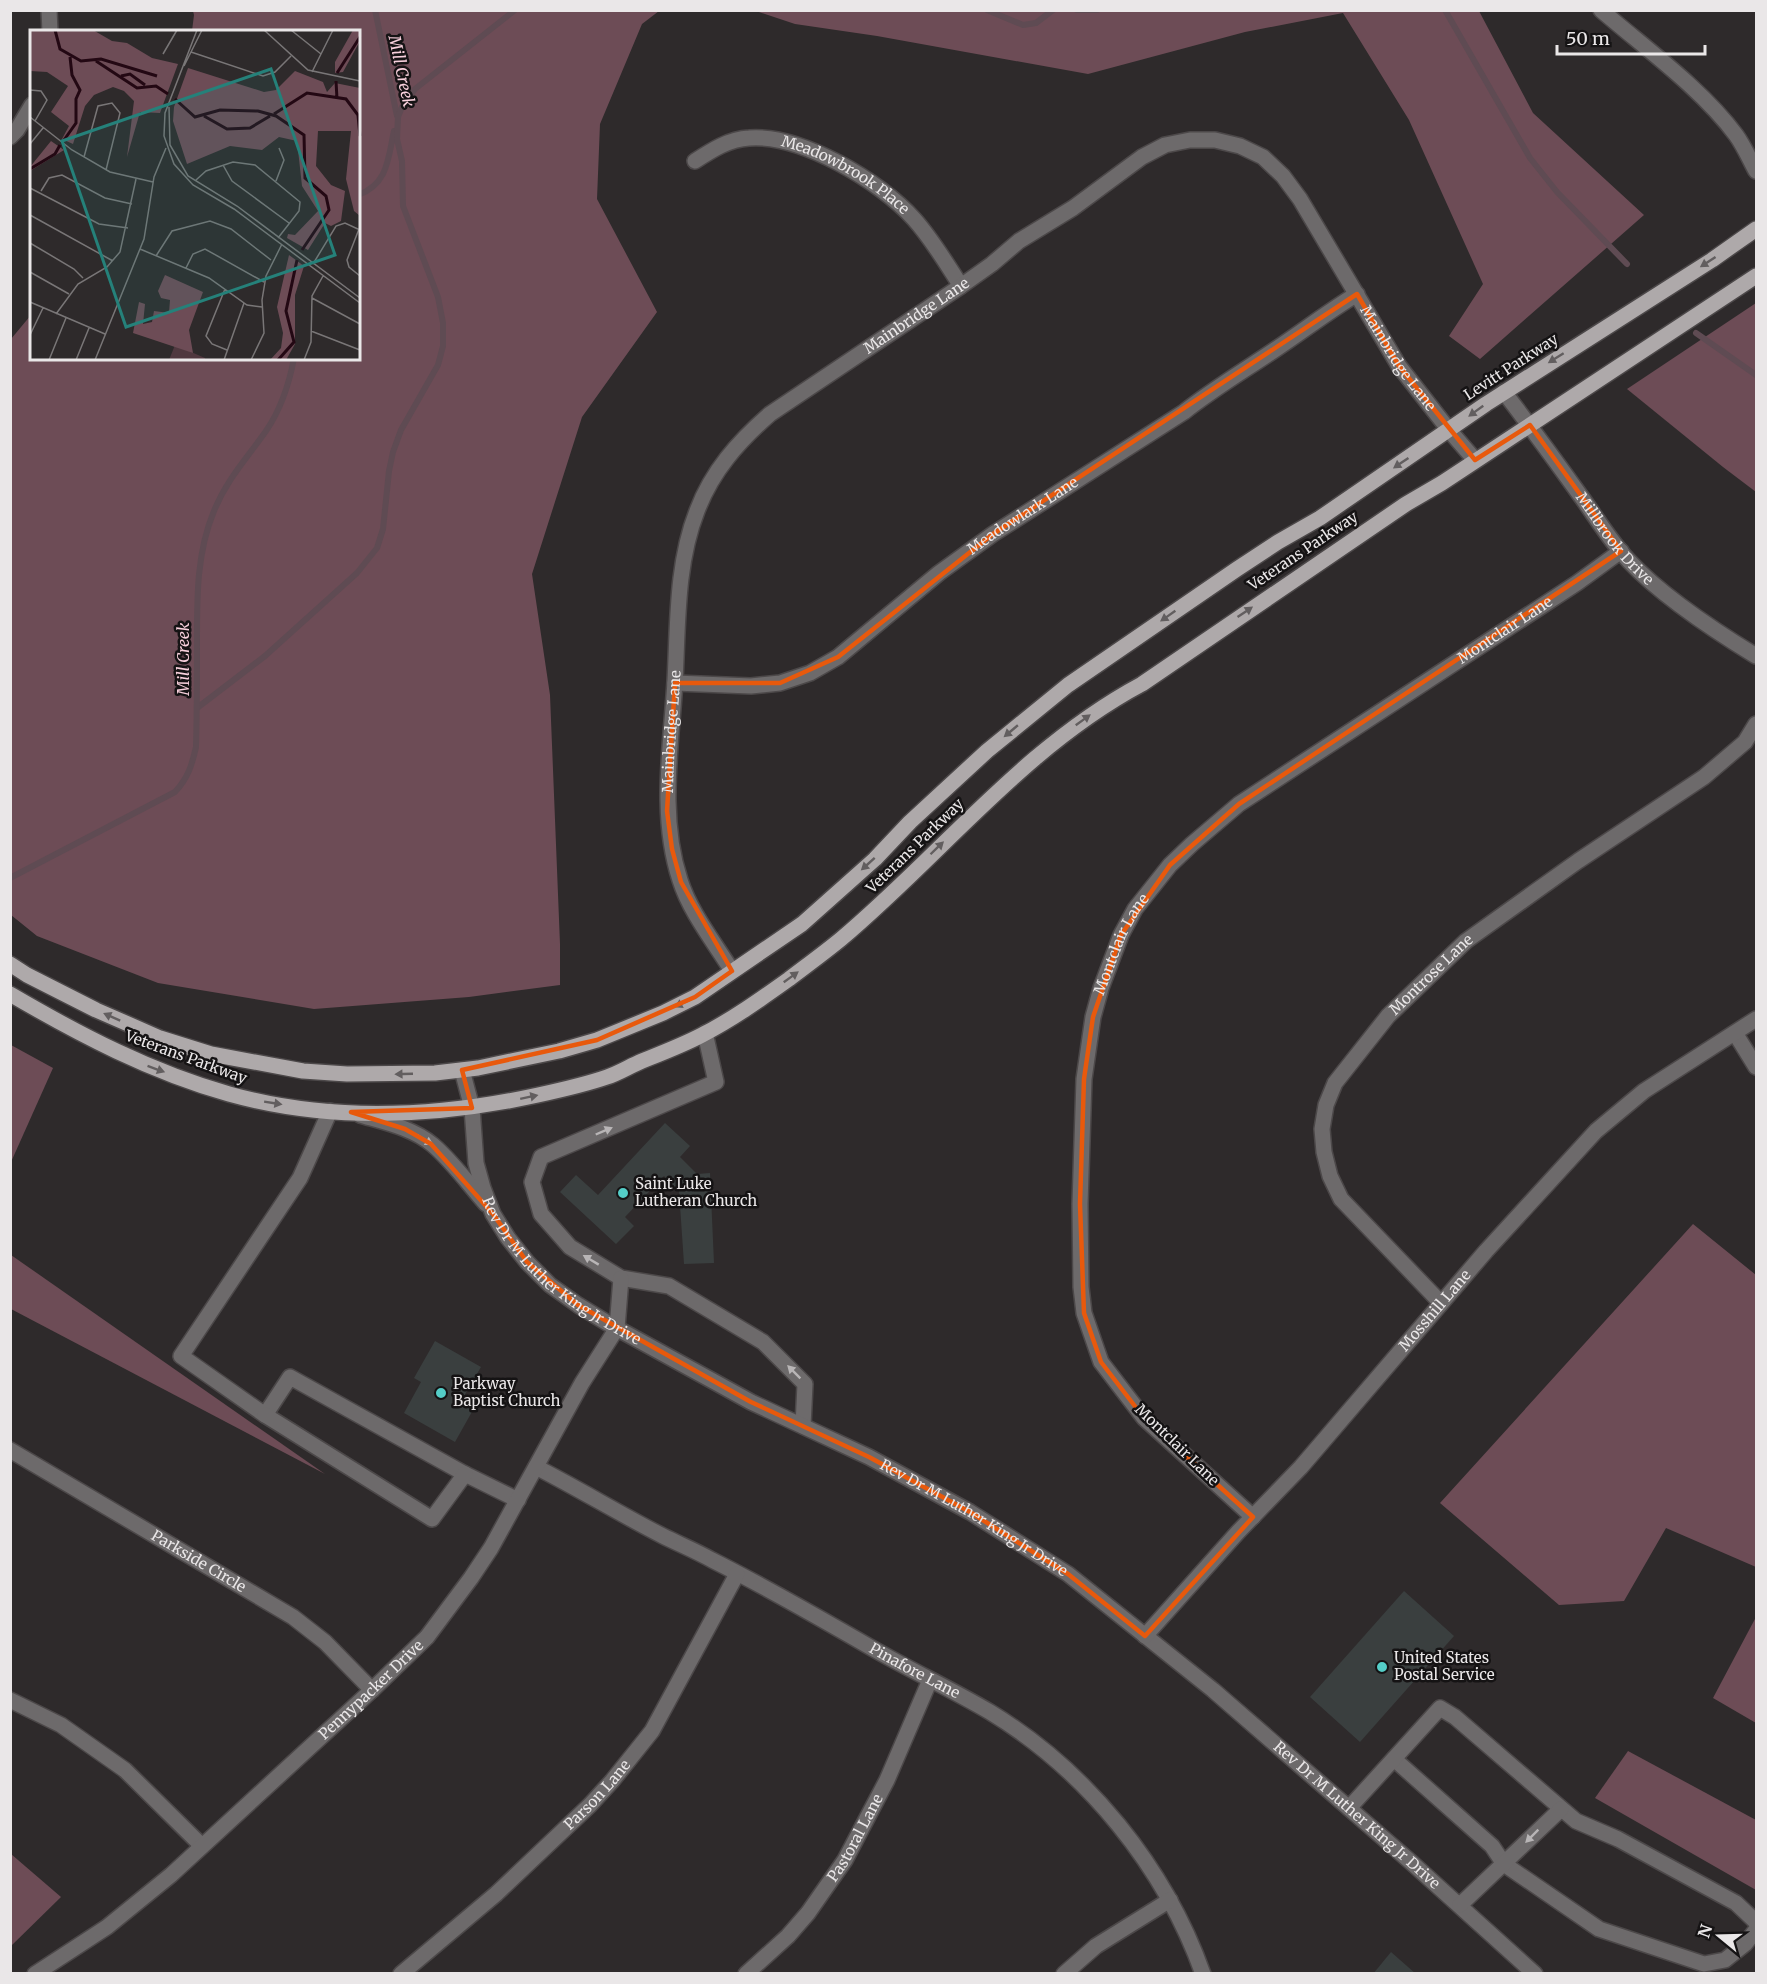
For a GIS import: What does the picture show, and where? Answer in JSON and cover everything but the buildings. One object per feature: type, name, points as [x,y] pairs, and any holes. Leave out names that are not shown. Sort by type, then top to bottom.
[{"type":"main road","name":"Levitt Parkway","points":[[1449,430],[1756,229]]},
{"type":"main road","name":"Veterans Parkway","points":[[10,994],[65,1027],[149,1066],[227,1094],[256,1101],[330,1111],[418,1112],[472,1108],[549,1093],[608,1077],[705,1033],[750,1007],[838,942],[892,894],[969,817],[1078,723],[1109,701],[1142,684],[1270,596],[1756,276]]},
{"type":"main road","name":"Veterans Parkway","points":[[10,964],[96,1010],[160,1038],[211,1054],[303,1071],[390,1075],[462,1070],[559,1052],[597,1040],[695,997],[732,970],[765,951],[813,914],[875,859],[909,822],[987,751],[1068,685],[1237,568],[1320,518],[1449,430]]},
{"type":"street","points":[[49,10],[50,30]]},
{"type":"street","points":[[1601,10],[1689,86],[1717,114],[1736,136],[1756,171]]},
{"type":"street","points":[[10,137],[18,130],[30,109]]},
{"type":"street","name":"Meadowbrook Place","points":[[695,161],[727,143],[748,138],[768,138],[791,143],[813,152],[871,183],[913,218],[962,286]]},
{"type":"street","name":"Mainbridge Lane","points":[[732,970],[696,912],[681,882],[672,849],[668,811],[680,597],[688,537],[710,483],[726,458],[746,435],[770,414],[962,286],[1019,241],[1073,208],[1142,157],[1165,145],[1190,140],[1215,140],[1240,146],[1256,153],[1283,176],[1300,199],[1400,366],[1475,460]]},
{"type":"street","name":"Meadowlark Lane","points":[[675,683],[751,686],[780,683],[810,673],[838,657],[930,580],[993,534],[1176,418],[1208,393],[1357,294]]},
{"type":"street","name":"Millbrook Drive","points":[[1504,392],[1621,551],[1641,573],[1756,656]]},
{"type":"street","name":"Montclair Lane","points":[[1253,1517],[1144,1418],[1101,1362],[1084,1313],[1081,1287],[1080,1204],[1084,1079],[1093,1017],[1111,960],[1135,909],[1152,887],[1192,844],[1239,804],[1577,584],[1621,551]]},
{"type":"street","name":"Montrose Lane","points":[[1441,1303],[1341,1199],[1337,1191],[1330,1176],[1324,1152],[1322,1128],[1326,1105],[1335,1083],[1388,1016],[1466,941],[1578,861],[1704,777],[1745,742],[1756,724]]},
{"type":"street","name":"Mosshill Lane","points":[[1146,1636],[1190,1584],[1301,1467],[1485,1251],[1596,1131],[1644,1091],[1756,1019]]},
{"type":"street","points":[[705,1033],[716,1082],[541,1157],[532,1182],[541,1214],[570,1247],[621,1278],[669,1286],[763,1342],[805,1384],[803,1426]]},
{"type":"street","points":[[1735,1033],[1756,1067]]},
{"type":"street","name":"Rev Dr M Luther King Jr Drive","points":[[462,1070],[472,1108],[476,1163],[493,1214],[527,1262],[550,1285],[617,1328],[751,1402],[869,1456],[970,1512],[1068,1574],[1213,1690],[1460,1905],[1535,1974]]},
{"type":"street","points":[[330,1111],[300,1178],[181,1356],[265,1415],[432,1519],[465,1474]]},
{"type":"street","points":[[351,1112],[405,1129],[431,1144],[447,1158],[493,1214]]},
{"type":"street","points":[[617,1328],[621,1278]]},
{"type":"street","name":"Pennypacker Drive","points":[[35,1974],[107,1927],[202,1846],[427,1637],[486,1555],[582,1383],[617,1328]]},
{"type":"street","points":[[265,1415],[290,1377],[465,1474],[518,1500]]},
{"type":"street","name":"Parkside Circle","points":[[10,1450],[293,1617],[325,1642],[372,1690]]},
{"type":"street","name":"Pinafore Lane","points":[[536,1467],[989,1712],[1018,1731],[1070,1772],[1112,1818],[1148,1865],[1189,1936],[1203,1974]]},
{"type":"street","name":"Parson Lane","points":[[401,1974],[496,1894],[612,1781],[652,1731],[737,1574]]},
{"type":"street","name":"Pastoral Lane","points":[[746,1974],[788,1936],[808,1913],[845,1860],[887,1780],[930,1680]]},
{"type":"street","points":[[10,1700],[61,1725],[125,1770],[202,1846]]},
{"type":"street","points":[[1349,1808],[1440,1708],[1455,1717],[1576,1821],[1618,1839],[1736,1903],[1756,1922]]},
{"type":"street","points":[[1394,1759],[1492,1846],[1504,1864],[1599,1929],[1704,1964],[1725,1960],[1745,1944],[1756,1930]]},
{"type":"street","points":[[1460,1905],[1561,1809]]},
{"type":"street","points":[[1064,1974],[1096,1946],[1170,1900]]},
{"type":"highlighted area","points":[[1357,294],[1399,366],[1475,460],[1530,425],[1621,551],[1239,804],[1170,865],[1121,935],[1093,1017],[1084,1079],[1080,1204],[1084,1313],[1101,1362],[1144,1418],[1253,1517],[1145,1636],[1068,1574],[970,1512],[869,1457],[751,1402],[578,1305],[527,1262],[493,1214],[431,1144],[405,1129],[351,1112],[472,1108],[462,1070],[597,1040],[695,997],[732,971],[681,882],[672,849],[667,811],[675,683],[780,683],[838,657],[993,534]]},
{"type":"shaded area","points":[[193,11],[659,11],[642,24],[600,124],[597,199],[657,312],[582,417],[532,574],[550,695],[560,985],[469,997],[314,1009],[158,983],[37,936],[11,915],[11,339],[30,316],[30,360],[360,360],[360,30],[192,30]]},
{"type":"shaded area","points":[[756,11],[1479,11],[1533,113],[1644,215],[1480,359],[1449,336],[1483,284],[1409,120],[1343,13],[1245,32],[1088,74],[877,36],[795,24]]},
{"type":"shaded area","points":[[1756,303],[1756,492],[1627,389]]},
{"type":"shaded area","points":[[11,1045],[53,1068],[11,1162]]},
{"type":"shaded area","points":[[1693,1224],[1756,1275],[1756,1567],[1666,1528],[1624,1601],[1559,1605],[1440,1503]]},
{"type":"shaded area","points":[[11,1255],[325,1474],[11,1309]]},
{"type":"shaded area","points":[[1756,1617],[1756,1723],[1713,1698]]},
{"type":"shaded area","points":[[1628,1751],[1756,1820],[1756,1890],[1595,1798]]},
{"type":"shaded area","points":[[11,1854],[61,1897],[11,1946]]},
{"type":"waterway","name":"Mill Creek","points":[[375,10],[397,116]]},
{"type":"waterway","points":[[197,708],[265,656],[357,573],[377,548],[383,529],[393,452],[401,430],[438,365],[443,346],[443,323],[438,297],[403,206],[402,161],[397,139],[398,117],[415,89],[515,10]]},
{"type":"waterway","points":[[987,10],[1023,25],[1036,23],[1053,10]]},
{"type":"waterway","points":[[1077,10],[1097,10]]},
{"type":"waterway","points":[[1445,10],[1530,158],[1557,192],[1627,264]]},
{"type":"waterway","name":"Mill Creek","points":[[360,194],[368,190],[381,177],[388,161],[394,131]]},
{"type":"waterway","points":[[1696,333],[1756,375]]},
{"type":"waterway","name":"Mill Creek","points":[[10,878],[175,792],[186,776],[196,747],[198,594],[201,560],[208,527],[225,489],[276,414],[287,387],[294,360]]},
{"type":"place","name":"Saint Luke Lutheran Church","points":[[623,1193]]},
{"type":"place","name":"Parkway Baptist Church","points":[[441,1393]]},
{"type":"place","name":"United States Postal Service","points":[[1382,1667]]}]
